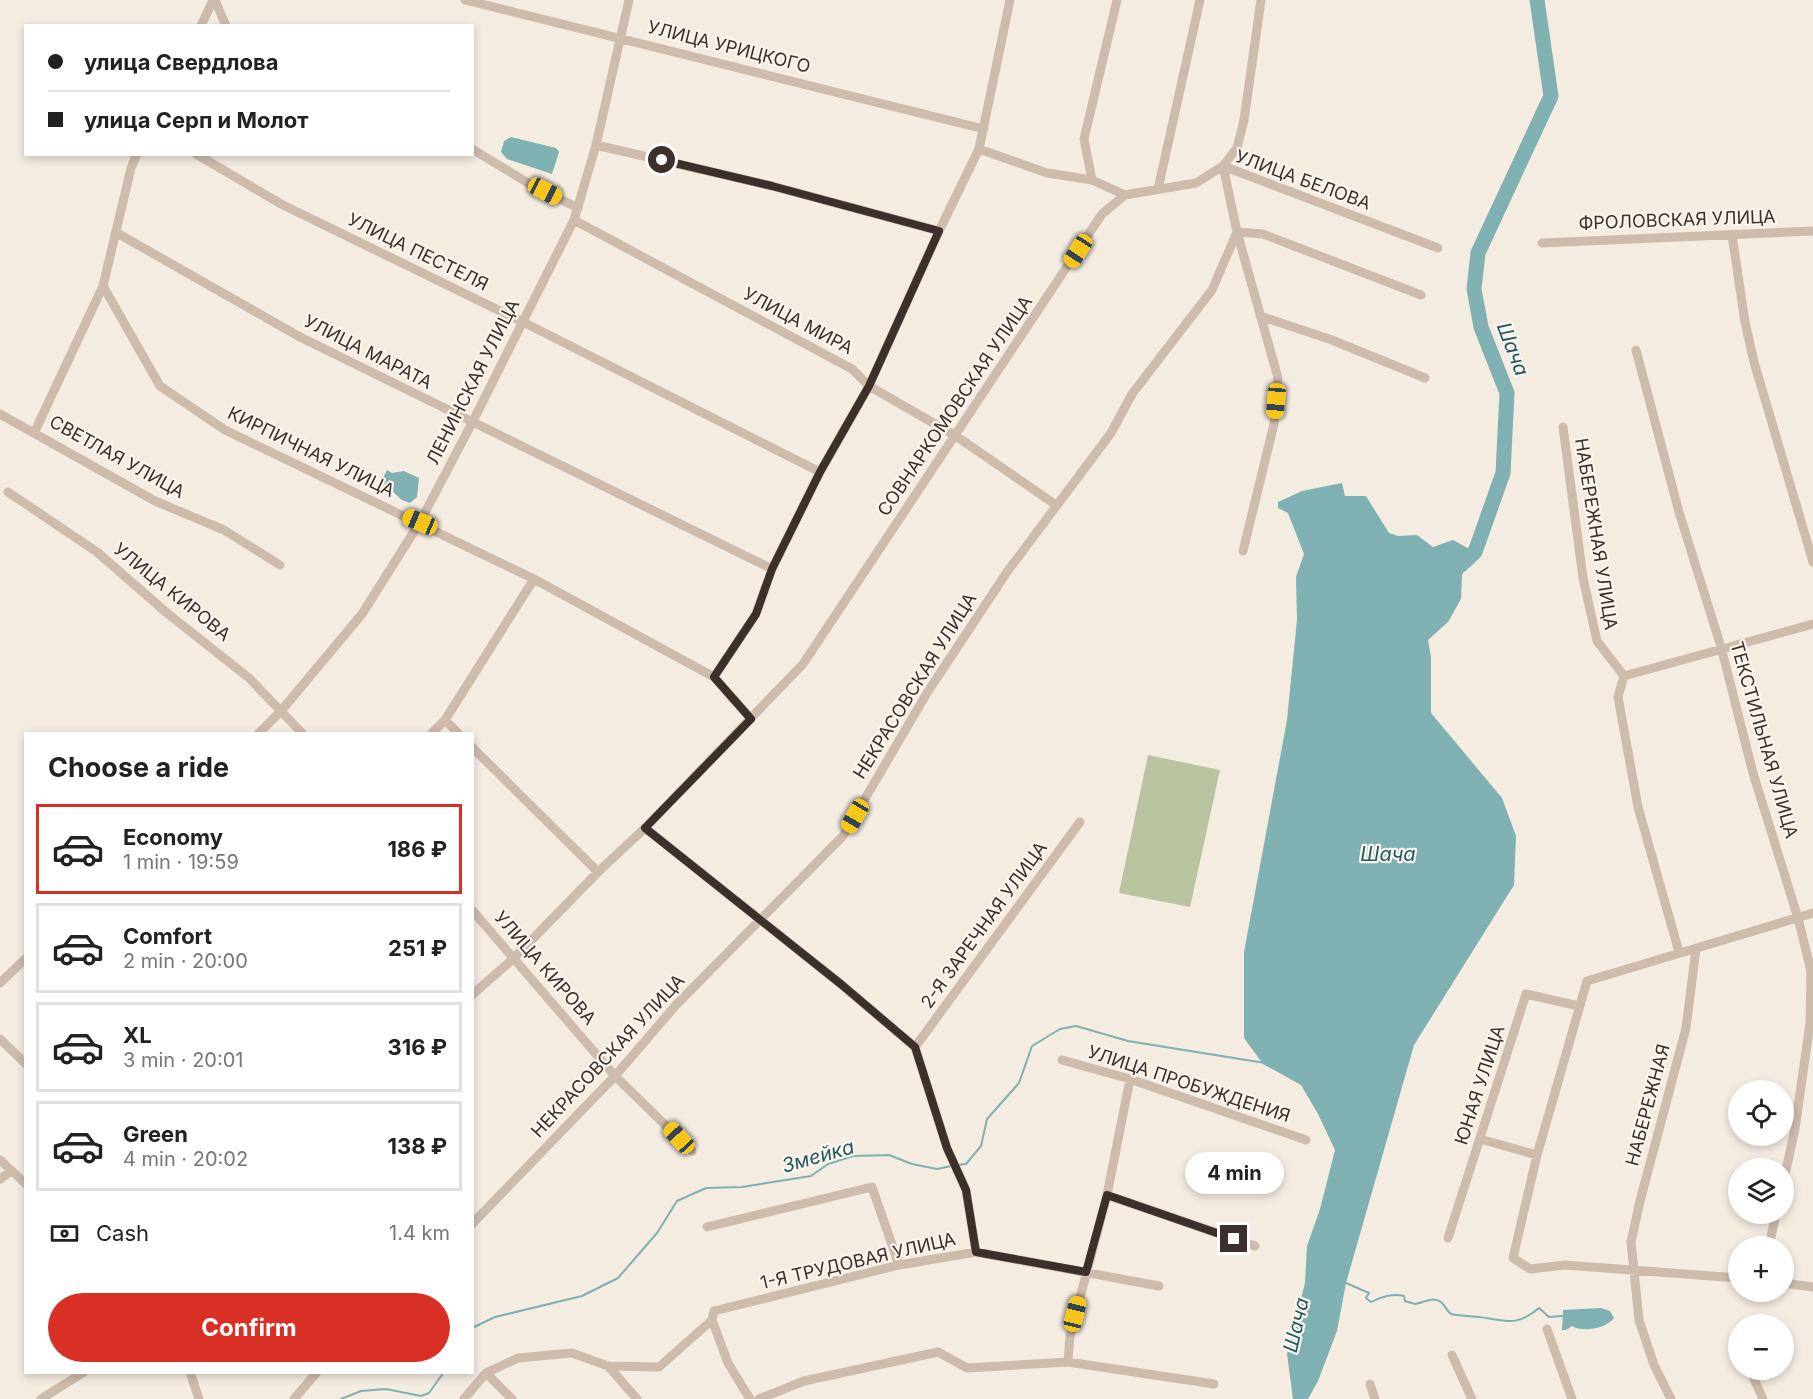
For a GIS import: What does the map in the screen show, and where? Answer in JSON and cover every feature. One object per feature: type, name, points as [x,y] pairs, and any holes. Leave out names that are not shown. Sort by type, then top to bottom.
[{"type":"street","points":[[202,24],[214,0]]},
{"type":"street","points":[[214,0],[225,24]]},
{"type":"street","name":"УЛИЦА УРИЦКОГО","points":[[465,0],[984,129]]},
{"type":"street","name":"ЛЕНИНСКАЯ УЛИЦА","points":[[260,732],[281,711],[362,614],[420,522],[472,423],[521,321],[574,220],[596,145],[629,0]]},
{"type":"street","points":[[751,719],[714,677],[756,614],[772,569],[820,472],[869,386],[979,149],[1010,0]]},
{"type":"street","points":[[1092,180],[1084,140],[1117,0]]},
{"type":"street","points":[[1158,189],[1200,0]]},
{"type":"street","points":[[1223,166],[1237,148],[1244,120],[1262,0]]},
{"type":"street","points":[[596,145],[772,186],[939,231]]},
{"type":"street","points":[[979,149],[1047,173],[1092,180],[1125,195]]},
{"type":"street","points":[[474,150],[578,208]]},
{"type":"street","points":[[35,431],[103,286],[131,168],[136,156]]},
{"type":"street","name":"УЛИЦА ПЕСТЕЛЯ","points":[[199,156],[281,204],[521,321],[820,472]]},
{"type":"street","name":"СОВНАРКОМОВСКАЯ УЛИЦА","points":[[474,993],[514,958],[598,872],[645,828],[803,664],[1102,214],[1125,195],[1196,183],[1223,166]]},
{"type":"street","name":"УЛИЦА БЕЛОВА","points":[[1223,166],[1237,232],[1278,378],[1274,424],[1243,551]]},
{"type":"street","name":"УЛИЦА БЕЛОВА","points":[[1223,166],[1438,248]]},
{"type":"street","name":"УЛИЦА МИРА","points":[[574,220],[852,369],[869,386],[956,436],[1056,505]]},
{"type":"street","name":"ФРОЛОВСКАЯ УЛИЦА","points":[[1542,243],[1813,231]]},
{"type":"street","points":[[1237,232],[1263,234],[1421,295]]},
{"type":"street","name":"НЕКРАСОВСКАЯ УЛИЦА","points":[[474,1222],[615,1076],[676,1005],[843,836],[927,693],[1007,572],[1111,434],[1132,394],[1212,290],[1237,232]]},
{"type":"street","name":"УЛИЦА МАРАТА","points":[[117,233],[300,337],[772,569]]},
{"type":"street","points":[[1732,235],[1745,322],[1754,362],[1813,562]]},
{"type":"street","name":"КИРПИЧНАЯ УЛИЦА","points":[[103,286],[160,386],[225,430],[347,490],[420,522],[534,579],[714,677]]},
{"type":"street","points":[[1260,316],[1332,340],[1425,378]]},
{"type":"street","name":"ТЕКСТИЛЬНАЯ УЛИЦА","points":[[1636,350],[1679,512],[1721,648],[1753,773],[1798,918],[1811,971],[1810,1023],[1789,1158]]},
{"type":"street","name":"СВЕТЛАЯ УЛИЦА","points":[[0,414],[35,431],[155,501],[224,530],[280,565]]},
{"type":"street","name":"НАБЕРЕЖНАЯ УЛИЦА","points":[[1563,427],[1583,578],[1597,641],[1624,676]]},
{"type":"street","name":"УЛИЦА КИРОВА","points":[[8,492],[97,552],[167,613],[249,678],[301,732]]},
{"type":"street","points":[[433,732],[446,720],[534,579]]},
{"type":"street","points":[[1679,952],[1638,807],[1618,698],[1624,676],[1813,624]]},
{"type":"street","points":[[446,720],[457,732]]},
{"type":"street","points":[[474,749],[598,872]]},
{"type":"street","name":"2-Я ЗАРЕЧНАЯ УЛИЦА","points":[[915,1047],[1080,822]]},
{"type":"street","points":[[645,828],[915,1047],[947,1148],[964,1184],[976,1252]]},
{"type":"street","name":"УЛИЦА КИРОВА","points":[[474,912],[615,1076],[692,1151]]},
{"type":"street","points":[[1728,1277],[1565,1265],[1530,1269],[1513,1258],[1537,1155],[1587,981],[1813,913]]},
{"type":"street","name":"НАБЕРЕЖНАЯ","points":[[1671,1399],[1654,1365],[1639,1320],[1631,1242],[1686,1028],[1696,949]]},
{"type":"street","points":[[0,983],[24,960]]},
{"type":"street","name":"ЮНАЯ УЛИЦА","points":[[1448,1238],[1526,994],[1579,1006]]},
{"type":"street","points":[[0,1039],[24,1062]]},
{"type":"street","name":"УЛИЦА ПРОБУЖДЕНИЯ","points":[[1062,1060],[1131,1079],[1306,1140]]},
{"type":"street","points":[[1068,1362],[1070,1336],[1107,1195],[1131,1079]]},
{"type":"street","points":[[1480,1139],[1537,1155]]},
{"type":"street","points":[[0,1160],[24,1182]]},
{"type":"street","points":[[0,1179],[11,1172]]},
{"type":"street","points":[[707,1227],[872,1187],[899,1265]]},
{"type":"street","points":[[1107,1195],[1256,1246]]},
{"type":"street","name":"1-Я ТРУДОВАЯ УЛИЦА","points":[[712,1320],[714,1311],[899,1265],[976,1252],[1159,1286]]},
{"type":"street","points":[[1794,1284],[1813,1287]]},
{"type":"street","points":[[464,1399],[486,1373],[518,1358],[572,1353],[608,1366],[659,1367],[712,1320],[728,1363],[750,1399]]},
{"type":"street","points":[[1547,1329],[1572,1399]]},
{"type":"street","points":[[759,1399],[804,1381],[938,1352],[967,1368],[1068,1362],[1214,1384]]},
{"type":"street","points":[[1452,1355],[1472,1399]]},
{"type":"street","points":[[608,1366],[637,1399]]},
{"type":"street","points":[[486,1373],[512,1399]]},
{"type":"street","points":[[41,1399],[81,1374]]},
{"type":"street","points":[[191,1374],[199,1399]]},
{"type":"street","points":[[294,1399],[315,1374]]},
{"type":"street","points":[[1755,1380],[1764,1399]]},
{"type":"street","points":[[1370,1384],[1375,1399]]},
{"type":"green space","points":[[1148,755],[1220,770],[1190,907],[1119,893]]},
{"type":"water","points":[[511,137],[556,148],[559,152],[552,174],[507,159],[501,152],[504,141]]},
{"type":"water","points":[[387,470],[392,473],[404,471],[419,478],[417,497],[410,503],[402,500],[392,491],[377,490]]},
{"type":"water","name":"Шача","points":[[1342,483],[1345,496],[1366,496],[1389,533],[1398,536],[1417,535],[1433,547],[1453,540],[1475,552],[1462,575],[1461,599],[1448,622],[1428,640],[1431,657],[1431,713],[1502,798],[1516,836],[1514,885],[1414,1045],[1346,1283],[1337,1331],[1318,1381],[1308,1399],[1293,1399],[1287,1354],[1305,1283],[1307,1246],[1320,1209],[1335,1150],[1301,1085],[1263,1064],[1244,1038],[1244,952],[1287,720],[1297,620],[1296,577],[1304,554],[1288,513],[1278,508],[1278,502],[1302,491]]},
{"type":"water","points":[[1601,1308],[1610,1311],[1614,1318],[1611,1322],[1601,1327],[1582,1329],[1572,1326],[1562,1330],[1563,1310]]},
{"type":"waterway","name":"Шача","points":[[1461,565],[1475,552],[1503,473],[1507,393],[1481,327],[1474,289],[1478,253],[1551,96],[1537,0]]},
{"type":"waterway","name":"Змейка","points":[[957,1165],[966,1164],[981,1146],[987,1119],[1019,1083],[1032,1046],[1060,1029],[1076,1026],[1128,1041],[1265,1063]]},
{"type":"waterway","name":"Змейка","points":[[474,1327],[495,1317],[582,1296],[618,1278],[657,1233],[677,1201],[706,1188],[742,1187],[811,1176],[828,1164],[853,1156],[889,1155],[912,1164],[937,1169],[951,1166]]},
{"type":"waterway","points":[[1346,1283],[1369,1293],[1366,1298],[1371,1302],[1396,1295],[1404,1296],[1405,1301],[1415,1304],[1438,1300],[1451,1314],[1504,1321],[1523,1318],[1539,1308],[1549,1317],[1562,1316]]},
{"type":"waterway","name":"Змейка","points":[[341,1399],[361,1391],[386,1389],[421,1396],[429,1393],[443,1374]]},
{"type":"route","points":[[662,160],[772,186],[939,231],[869,386],[820,472],[772,569],[756,614],[714,677],[751,719],[645,828],[842,985],[915,1047],[947,1148],[966,1190],[976,1252],[1086,1272],[1107,1195],[1234,1239]]}]
